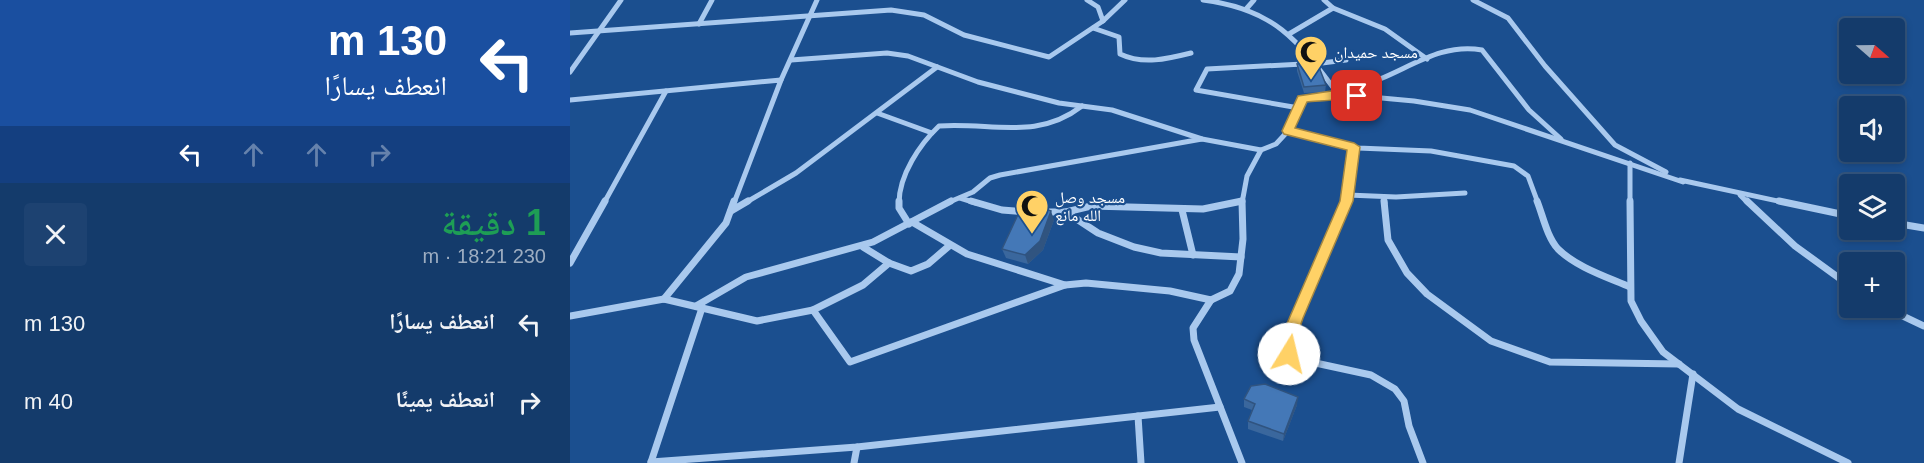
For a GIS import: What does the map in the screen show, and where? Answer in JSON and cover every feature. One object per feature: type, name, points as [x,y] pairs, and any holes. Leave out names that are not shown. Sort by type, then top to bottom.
[{"type":"street","points":[[570,72],[621,0]]},
{"type":"street","points":[[699,24],[712,0]]},
{"type":"street","points":[[664,299],[726,223],[781,80],[817,0]]},
{"type":"street","points":[[1087,0],[1098,7],[1103,21]]},
{"type":"street","points":[[570,33],[891,10],[924,15],[964,35],[1049,57],[1103,21],[1125,0]]},
{"type":"street","points":[[1203,0],[1247,8],[1289,34],[1338,94],[1414,101],[1470,110],[1683,182],[1839,214]]},
{"type":"street","points":[[1247,8],[1254,0]]},
{"type":"street","points":[[1324,0],[1333,8],[1384,29],[1426,59]]},
{"type":"street","points":[[1473,0],[1508,18],[1545,66],[1615,145],[1683,182]]},
{"type":"street","points":[[1289,34],[1333,8]]},
{"type":"street","points":[[1093,28],[1119,37],[1120,54],[1127,57],[1158,60],[1191,53]]},
{"type":"street","points":[[791,60],[887,53],[908,56],[978,82],[1136,116],[1202,139],[1262,150],[1276,144],[1288,131],[1303,99],[1338,94],[1379,80],[1447,49],[1466,46],[1482,50],[1529,110],[1561,139]]},
{"type":"street","points":[[1299,108],[1196,90],[1207,69],[1346,60]]},
{"type":"street","points":[[730,211],[796,173],[937,67]]},
{"type":"street","points":[[570,100],[781,80]]},
{"type":"street","points":[[571,259],[666,91]]},
{"type":"street","points":[[1065,285],[971,258],[949,246],[910,223],[899,207],[900,188],[907,171],[939,126],[950,124],[1043,127],[1065,121],[1082,106]]},
{"type":"street","points":[[877,113],[932,133]]},
{"type":"street","points":[[1288,131],[1354,147],[1431,151],[1469,156],[1519,168],[1528,176],[1552,240],[1559,250],[1592,270],[1630,287]]},
{"type":"street","points":[[1202,139],[1000,175],[863,247],[746,277],[699,307],[651,462],[857,447],[1220,407]]},
{"type":"street","points":[[1354,147],[1348,195],[1340,220],[1296,318],[1287,347],[1289,354],[1297,359],[1371,375],[1395,389],[1404,401],[1409,426],[1423,463]]},
{"type":"street","points":[[1242,463],[1193,345],[1192,330],[1211,300],[1230,291],[1239,274],[1242,192],[1247,176],[1262,150]]},
{"type":"street","points":[[1630,163],[1631,301],[1641,321],[1663,352],[1738,409],[1848,463]]},
{"type":"street","points":[[1348,195],[1384,197],[1465,193]]},
{"type":"street","points":[[1738,193],[1795,246],[1839,278]]},
{"type":"street","points":[[1384,197],[1388,240],[1407,273],[1427,294],[1491,341],[1550,362],[1679,364]]},
{"type":"street","points":[[959,198],[1002,210],[1066,212],[1091,206],[1182,210],[1242,201]]},
{"type":"street","points":[[1182,210],[1193,255]]},
{"type":"street","points":[[1066,212],[1098,232],[1134,247],[1193,255],[1241,257]]},
{"type":"street","points":[[1905,225],[1924,228]]},
{"type":"street","points":[[863,247],[889,264],[911,271],[928,264],[949,246]]},
{"type":"street","points":[[570,316],[664,299],[758,321],[813,310],[863,285],[889,264]]},
{"type":"street","points":[[813,310],[850,362],[1065,285],[1086,283],[1170,291],[1211,300]]},
{"type":"street","points":[[1905,317],[1924,326]]},
{"type":"street","points":[[1679,463],[1693,374]]},
{"type":"street","points":[[1138,416],[1141,463]]},
{"type":"street","points":[[854,463],[857,447]]},
{"type":"building","points":[[1317,62],[1326,85],[1304,87],[1297,64]]},
{"type":"building","name":"مسجد وصل الله مانع","points":[[1038,206],[1051,211],[1040,241],[1025,255],[1002,249],[1021,208]]},
{"type":"building","points":[[1265,384],[1298,397],[1284,434],[1248,421],[1255,404],[1244,399],[1251,386]]},
{"type":"place","name":"مسجد حميدان","points":[[1311,81]]},
{"type":"place","name":"مسجد وصل الله مانع","points":[[1032,235]]},
{"type":"route","points":[[1289,354],[1287,342],[1346,201],[1354,147],[1288,131],[1303,99],[1338,94],[1357,96]]}]
